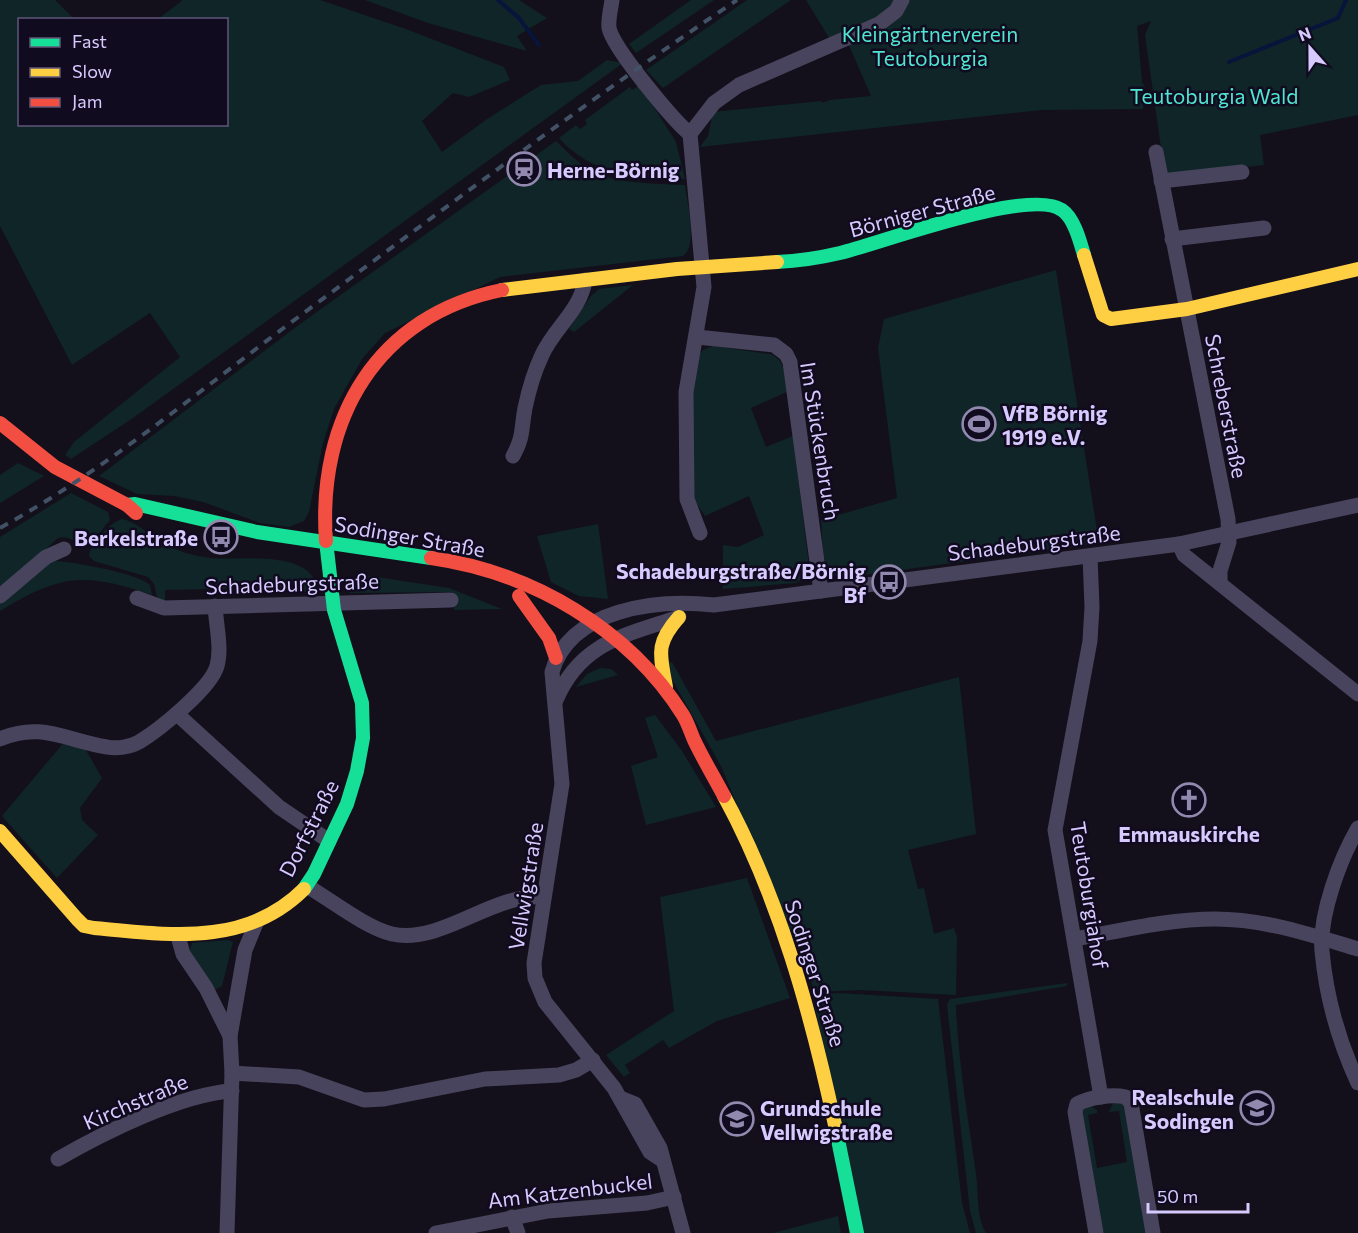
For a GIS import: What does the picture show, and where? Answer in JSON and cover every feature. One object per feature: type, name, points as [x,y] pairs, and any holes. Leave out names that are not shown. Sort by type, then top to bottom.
[{"type":"street","points":[[612,0],[609,28],[616,44],[674,119],[690,134],[704,266],[704,287],[686,392],[687,499],[700,533]]},
{"type":"street","points":[[690,134],[727,92],[879,24],[896,11],[902,0]]},
{"type":"street","name":"Schreberstraße","points":[[1156,152],[1228,519],[1228,534],[1220,582]]},
{"type":"street","points":[[1161,182],[1242,172]]},
{"type":"street","name":"Börniger Straße","points":[[704,266],[761,264],[831,255],[970,215],[1047,204],[1064,210],[1073,226],[1103,315],[1111,319],[1187,309],[1358,269]]},
{"type":"street","points":[[1172,239],[1264,228]]},
{"type":"street","points":[[327,550],[324,516],[337,438],[346,408],[361,381],[378,358],[402,333],[435,310],[499,290],[704,266]]},
{"type":"street","points":[[513,456],[523,437],[525,410],[532,378],[543,352],[578,303],[585,279]]},
{"type":"street","name":"Im Stückenbruch","points":[[697,337],[774,345],[786,354],[790,362],[821,591]]},
{"type":"street","name":"Sodinger Straße","points":[[0,423],[55,467],[154,521],[194,531],[327,550],[483,568],[535,589],[587,625],[609,646],[667,692],[687,722],[693,740],[722,789],[750,849],[802,989],[834,1112],[857,1233]]},
{"type":"street","name":"Schadeburgstraße","points":[[587,625],[635,609],[698,603],[714,604],[1179,544],[1358,506]]},
{"type":"street","points":[[1179,544],[1184,555],[1358,694]]},
{"type":"street","points":[[0,596],[46,556],[64,549]]},
{"type":"street","name":"Sodinger Straße","points":[[327,550],[468,576],[587,625]]},
{"type":"street","name":"Dorfstraße","points":[[1,835],[84,926],[178,936],[207,935],[257,921],[282,908],[307,886],[356,781],[362,725],[359,686],[333,603],[327,550]]},
{"type":"street","name":"Teutoburgiahof","points":[[1090,556],[1092,607],[1090,640],[1055,830],[1101,1097]]},
{"type":"street","points":[[519,596],[524,607],[546,629],[556,658],[587,625]]},
{"type":"street","name":"Schadeburgstraße","points":[[137,598],[164,608],[451,600]]},
{"type":"street","name":"Schadeburgstraße","points":[[609,646],[714,604]]},
{"type":"street","points":[[0,738],[27,730],[53,733],[107,747],[128,746],[139,742],[177,714],[208,683],[218,665],[215,606]]},
{"type":"street","points":[[667,692],[660,666],[660,650],[668,632],[679,617]]},
{"type":"street","points":[[556,700],[565,679],[575,666],[609,646]]},
{"type":"street","name":"Vellwigstraße","points":[[556,658],[552,687],[556,700],[562,784],[543,897],[534,963],[535,978],[545,1002],[593,1060],[620,1098],[635,1104],[639,1110],[660,1148],[683,1233]]},
{"type":"street","name":"Sodinger Straße","points":[[634,677],[657,700],[677,728],[693,740]]},
{"type":"street","points":[[177,714],[279,807],[329,841]]},
{"type":"street","points":[[1358,828],[1336,878],[1322,949],[1333,1014],[1358,1083]]},
{"type":"street","points":[[307,886],[380,929],[402,935],[434,929],[515,898],[543,897]]},
{"type":"street","points":[[1075,939],[1142,927],[1215,919],[1264,924],[1358,949]]},
{"type":"street","points":[[227,1233],[232,1091],[230,1036],[245,950],[257,921]]},
{"type":"street","points":[[178,936],[183,954],[206,988],[230,1036]]},
{"type":"street","points":[[232,1073],[299,1077],[364,1100],[384,1099],[485,1079],[559,1075],[576,1070],[593,1060]]},
{"type":"street","name":"Kirchstraße","points":[[58,1159],[171,1105],[216,1092],[232,1091]]},
{"type":"street","points":[[1096,1233],[1075,1112],[1077,1104],[1118,1095],[1126,1097],[1131,1102],[1153,1233]]},
{"type":"street","name":"Am Katzenbuckel","points":[[436,1233],[548,1210],[646,1203],[674,1197]]},
{"type":"street","points":[[512,1217],[518,1233]]},
{"type":"green space","points":[[0,0],[55,0],[73,18],[18,18],[18,126],[228,126],[228,18],[159,18],[183,0],[320,0],[406,29],[504,67],[510,80],[469,97],[453,93],[422,121],[442,152],[487,119],[541,85],[578,81],[607,60],[623,63],[133,418],[71,459],[65,455],[74,442],[180,357],[150,313],[72,365],[0,226]]},
{"type":"green space","points":[[365,0],[519,0],[547,18],[517,36],[527,51],[428,23]]},
{"type":"green space","points":[[691,0],[714,0],[636,53],[629,44]]},
{"type":"green space","points":[[747,0],[791,0],[663,88],[646,70]]},
{"type":"green space","name":"Kleingärtnerverein Teutoburgia","points":[[806,0],[897,0],[887,13],[831,41]]},
{"type":"green space","name":"Teutoburgia Wald","points":[[906,0],[1358,0],[1358,115],[1260,135],[1264,165],[1165,176],[1145,35],[1151,21],[1137,26],[1142,82],[1145,87],[1143,109],[1042,110],[700,147],[708,136],[713,112],[821,101],[822,103],[830,100],[871,96],[848,43]]},
{"type":"green space","points":[[640,85],[676,142],[685,179],[616,172],[586,160],[572,151],[559,138],[576,125],[580,129],[587,124],[585,120],[630,87],[632,90]]},
{"type":"green space","points":[[556,141],[579,163],[610,178],[685,185],[691,234],[690,243],[683,256],[500,277],[385,333],[362,359],[334,409],[323,443],[309,512],[304,521],[289,527],[260,523],[203,502],[174,496],[137,494],[99,476],[300,324]]},
{"type":"green space","points":[[1056,270],[1099,543],[842,578],[835,575],[826,563],[822,545],[821,520],[897,498],[878,348],[884,319]]},
{"type":"green space","points":[[633,285],[574,332],[569,329],[591,296],[599,289]]},
{"type":"green space","points":[[713,346],[770,354],[779,360],[784,370],[787,392],[751,408],[766,447],[793,436],[809,565],[804,577],[796,583],[723,589],[723,545],[738,547],[764,535],[749,496],[705,516],[694,500],[692,401],[699,355],[703,350]]},
{"type":"green space","points":[[18,463],[44,476],[0,503],[0,475]]},
{"type":"green space","points":[[71,493],[108,512],[110,520],[88,543],[58,538],[0,590],[0,537]]},
{"type":"green space","points":[[122,519],[138,526],[167,545],[191,554],[210,558],[272,559],[302,567],[312,576],[317,589],[312,592],[304,592],[304,587],[165,590],[165,602],[157,597],[154,584],[148,577],[94,561],[89,556],[101,534]]},
{"type":"green space","points":[[598,524],[608,599],[579,596],[551,582],[537,536]]},
{"type":"green space","points":[[52,561],[88,565],[132,576],[150,585],[152,595],[108,583],[90,580],[73,581],[40,590],[0,611],[0,603]]},
{"type":"green space","points":[[364,575],[449,588],[502,609],[454,610],[453,592],[349,593],[347,588],[351,579]]},
{"type":"green space","points":[[672,662],[716,741],[959,677],[976,834],[908,850],[918,889],[924,888],[934,934],[954,928],[957,937],[956,995],[861,990],[817,992],[813,987],[797,939],[793,940],[721,766],[669,674],[665,663]]},
{"type":"green space","points":[[600,668],[611,669],[618,675],[576,687],[587,674]]},
{"type":"green space","points":[[655,715],[682,751],[716,807],[646,825],[631,766],[658,757],[645,718]]},
{"type":"green space","points":[[66,740],[83,745],[102,778],[80,808],[82,820],[98,835],[57,878],[2,816]]},
{"type":"green space","points":[[747,878],[790,998],[717,1021],[669,1048],[663,1040],[625,1065],[630,1073],[624,1077],[606,1055],[674,1011],[660,897]]},
{"type":"green space","points":[[228,940],[233,942],[222,986],[214,990],[189,953],[192,943]]},
{"type":"green space","points":[[1067,983],[1067,986],[956,1005],[961,1068],[979,1212],[986,1233],[976,1233],[970,1211],[947,1005],[950,999]]},
{"type":"green space","points":[[838,993],[938,999],[962,1203],[970,1233],[864,1233],[814,1003],[820,1001],[820,995]]},
{"type":"green space","points":[[1120,1101],[1126,1106],[1149,1233],[1100,1233],[1079,1114],[1088,1104],[1097,1110],[1097,1113],[1088,1115],[1097,1168],[1127,1162],[1119,1111],[1109,1112],[1113,1103]]},
{"type":"green space","points":[[838,1216],[841,1233],[773,1233]]},
{"type":"waterway","points":[[498,0],[519,18],[539,45]]},
{"type":"waterway","points":[[1229,62],[1338,18],[1346,0]]},
{"type":"railway","points":[[0,528],[40,505],[115,455],[515,156],[737,0]]},
{"type":"traffic: fast","points":[[777,262],[840,253],[989,211],[1045,205],[1062,210],[1070,218],[1084,255]]},
{"type":"traffic: fast","points":[[127,505],[135,504],[257,532],[431,558]]},
{"type":"traffic: fast","points":[[304,889],[314,874],[347,804],[357,771],[363,738],[362,703],[334,610],[326,541]]},
{"type":"traffic: fast","points":[[835,1125],[857,1233]]},
{"type":"traffic: slow","points":[[1084,255],[1103,315],[1111,319],[1187,309],[1358,269]]},
{"type":"traffic: slow","points":[[502,290],[677,269],[777,262]]},
{"type":"traffic: slow","points":[[666,687],[661,650],[666,635],[679,617]]},
{"type":"traffic: slow","points":[[724,796],[761,874],[791,956],[804,998],[835,1125]]},
{"type":"traffic: slow","points":[[0,831],[77,919],[84,926],[94,928],[179,934],[232,929],[257,921],[281,908],[304,889]]},
{"type":"traffic: jam","points":[[326,541],[326,496],[332,454],[345,415],[364,379],[389,348],[421,323],[458,303],[502,290]]},
{"type":"traffic: jam","points":[[0,423],[55,467],[127,505],[136,513]]},
{"type":"traffic: jam","points":[[431,558],[468,565],[505,576],[540,591],[606,631],[635,656],[661,684],[683,715],[697,747],[724,796]]},
{"type":"traffic: jam","points":[[519,596],[549,638],[556,658]]},
{"type":"place","name":"Herne-Börnig","points":[[524,169]]},
{"type":"place","name":"VfB Börnig 1919 e.V.","points":[[979,424]]},
{"type":"place","name":"Berkelstraße","points":[[221,537]]},
{"type":"place","name":"Schadeburgstraße/Börnig Bf","points":[[889,582]]},
{"type":"place","name":"Emmauskirche","points":[[1189,800]]},
{"type":"place","name":"Realschule Sodingen","points":[[1257,1108]]},
{"type":"place","name":"Grundschule Vellwigstraße","points":[[737,1119]]}]
